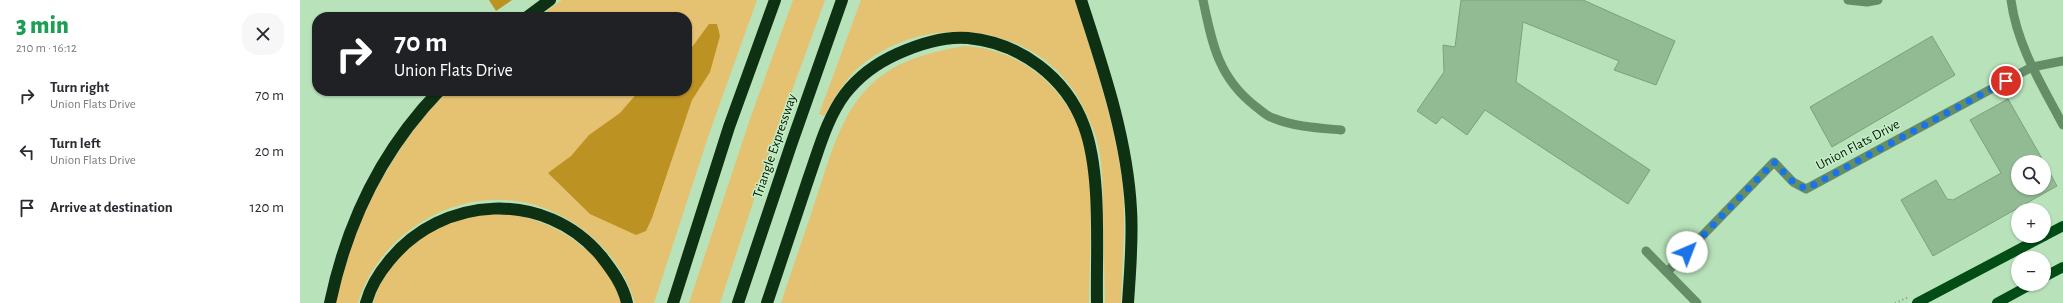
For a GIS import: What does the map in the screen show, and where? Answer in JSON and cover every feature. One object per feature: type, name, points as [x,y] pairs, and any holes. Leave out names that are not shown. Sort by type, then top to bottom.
[{"type":"highway","points":[[534,12],[550,0]]},
{"type":"highway","points":[[673,303],[729,127],[775,0]]},
{"type":"highway","name":"Triangle Expressway","points":[[738,303],[842,0]]},
{"type":"highway","points":[[1081,0],[1103,68],[1122,142],[1131,209],[1128,303]]},
{"type":"highway","points":[[767,303],[820,147],[831,119],[845,94],[862,76],[884,60],[910,48],[941,39],[967,38],[1011,49],[1030,59],[1047,71],[1063,88],[1083,124],[1090,144],[1095,195],[1097,303]]},
{"type":"highway","points":[[330,303],[336,272],[350,229],[370,185],[400,138],[435,96]]},
{"type":"highway","points":[[366,303],[381,271],[395,253],[400,247],[427,227],[453,215],[482,209],[514,208],[543,216],[568,227],[592,246],[612,269],[624,292],[627,303]]},
{"type":"main road","points":[[2051,232],[2063,226]]},
{"type":"main road","points":[[1917,303],[2031,243]]},
{"type":"main road","points":[[2051,273],[2063,267]]},
{"type":"main road","points":[[1998,303],[2019,291]]},
{"type":"street","points":[[1202,0],[1210,34],[1224,72],[1244,97],[1271,118],[1300,126],[1341,130]]},
{"type":"street","points":[[1848,0],[1867,2],[1878,0]]},
{"type":"street","points":[[2011,0],[2013,17],[2023,47],[2063,125]]},
{"type":"street","points":[[2032,67],[2063,60]]},
{"type":"street","name":"Union Flats Drive","points":[[1667,272],[1774,162],[1793,182],[1806,189],[2032,67]]},
{"type":"street","points":[[1646,251],[1697,303]]},
{"type":"shaded area","points":[[489,0],[512,0],[496,11]]},
{"type":"shaded area","points":[[562,0],[757,0],[709,134],[654,303],[635,303],[628,284],[618,266],[590,235],[573,223],[555,213],[535,205],[515,201],[490,200],[464,204],[440,212],[418,224],[398,240],[381,258],[367,280],[358,303],[336,303],[351,247],[362,218],[377,189],[410,135],[443,96],[692,96],[692,12],[545,12]]},
{"type":"shaded area","points":[[793,0],[825,0],[769,154],[720,303],[689,303],[750,119]]},
{"type":"shaded area","points":[[861,0],[1075,0],[1104,93],[1120,164],[1124,217],[1121,303],[1105,303],[1102,180],[1100,154],[1096,136],[1084,109],[1066,81],[1043,59],[1015,43],[985,34],[954,32],[922,36],[892,46],[864,63],[846,81],[824,116],[819,114]]},
{"type":"shaded area","points":[[709,24],[717,24],[720,36],[710,72],[692,100],[652,218],[646,231],[636,235],[590,214],[548,173],[571,156],[589,135],[620,113],[635,96],[692,96],[692,47]]},
{"type":"shaded area","points":[[964,46],[994,51],[1025,65],[1039,74],[1051,86],[1072,113],[1084,145],[1089,183],[1091,224],[1089,303],[781,303],[837,137],[853,107],[863,93],[875,81],[895,67],[929,54]]},
{"type":"shaded area","points":[[484,215],[515,215],[532,219],[565,234],[594,257],[615,286],[621,303],[373,303],[378,289],[394,263],[417,241],[429,232],[443,225],[463,218]]},
{"type":"building","points":[[1461,0],[1583,0],[1675,41],[1656,85],[1614,70],[1619,61],[1523,22],[1516,82],[1650,170],[1628,204],[1485,110],[1467,135],[1442,117],[1436,124],[1417,111],[1444,72],[1443,45],[1455,47]]},
{"type":"building","points":[[1932,36],[1955,75],[1832,147],[1810,107]]},
{"type":"building","points":[[2008,99],[2040,155],[2011,155],[2011,195],[2041,195],[2027,203],[2011,203],[2011,212],[1933,256],[1901,200],[1936,180],[1947,199],[1953,200],[2001,173],[1970,120]]},
{"type":"building","points":[[2051,175],[2057,186],[2051,189]]},
{"type":"route","points":[[1687,252],[1774,162],[1793,182],[1806,189],[2006,81]]}]
